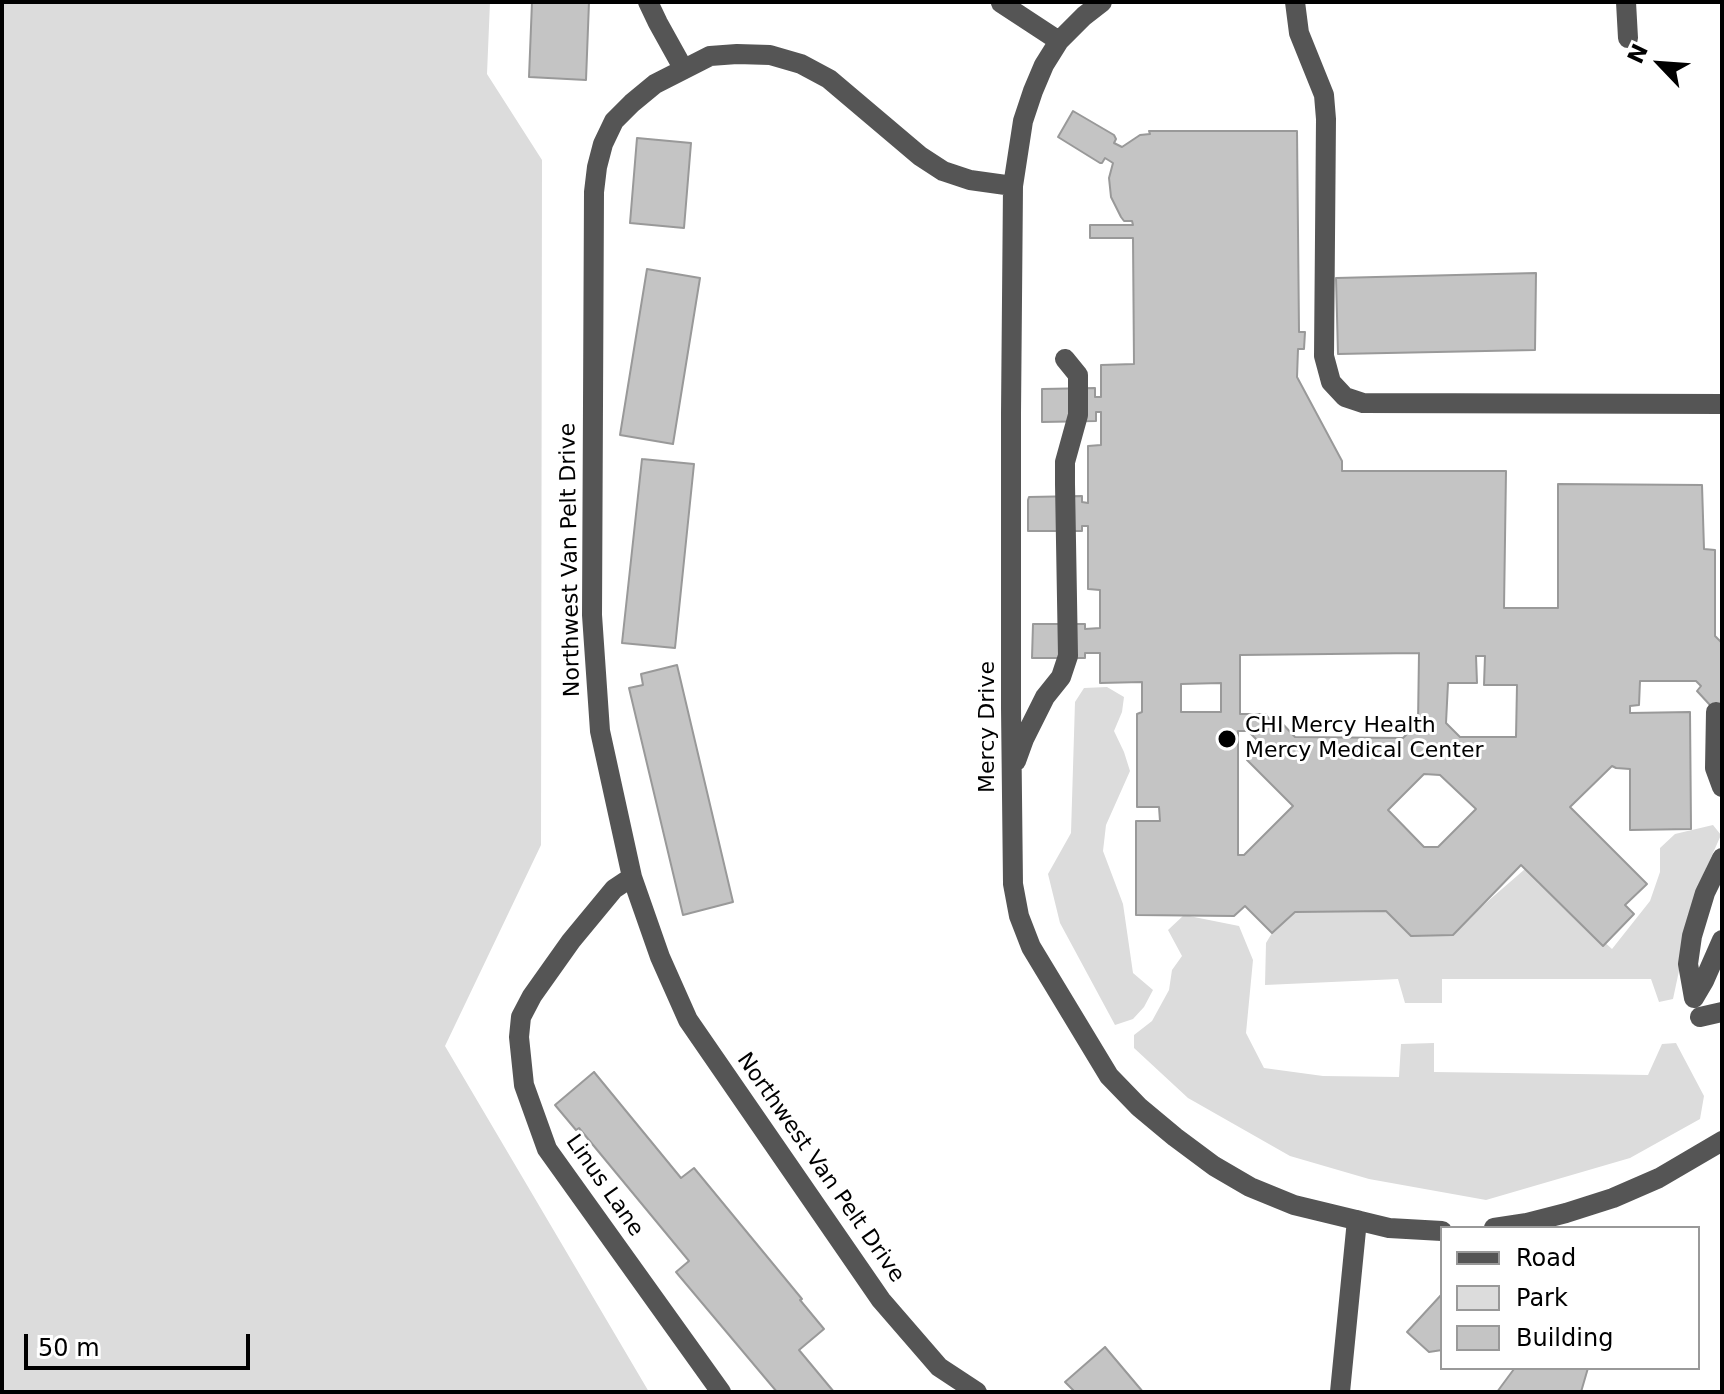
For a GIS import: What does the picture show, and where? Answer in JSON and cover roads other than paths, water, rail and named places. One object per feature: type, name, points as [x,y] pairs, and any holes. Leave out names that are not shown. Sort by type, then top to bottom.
[{"type":"street","points":[[648,2],[683,68]]},
{"type":"street","name":"Mercy Drive","points":[[1102,2],[1059,41],[1044,65],[1023,121],[1013,186],[1012,772],[1013,884],[1019,916],[1031,947],[1109,1076],[1139,1107],[1175,1137],[1250,1187],[1294,1205],[1389,1228],[1440,1231]]},
{"type":"street","points":[[1295,2],[1299,33],[1324,95],[1324,356],[1331,382],[1345,397],[1363,403],[1722,404]]},
{"type":"street","points":[[1626,2],[1628,38]]},
{"type":"street","points":[[1001,3],[1059,41]]},
{"type":"street","name":"Northwest Van Pelt Drive","points":[[977,1392],[939,1367],[881,1300],[688,1020],[660,957],[632,877],[600,731],[592,615],[594,192],[603,144],[614,121],[655,84],[683,68],[710,56],[737,54],[770,55],[801,64],[829,79],[920,156],[943,171],[970,180],[1013,186]]},
{"type":"street","points":[[1012,772],[1024,739],[1045,697],[1061,677],[1068,656],[1065,462],[1078,415],[1078,375],[1065,359]]},
{"type":"street","points":[[1716,712],[1715,768],[1722,787]]},
{"type":"street","points":[[1722,858],[1705,893],[1692,936],[1688,964],[1694,998],[1722,940]]},
{"type":"street","name":"Linus Lane","points":[[632,877],[614,889],[571,941],[521,1017],[519,1037],[524,1085],[547,1149],[721,1392]]},
{"type":"street","points":[[1700,1017],[1722,1012]]},
{"type":"street","points":[[1507,1226],[1553,1217],[1613,1198],[1659,1178],[1722,1141]]},
{"type":"street","points":[[1340,1392],[1357,1220]]},
{"type":"place","name":"CHI Mercy Health Mercy Medical Center","points":[[1227,739]]}]
